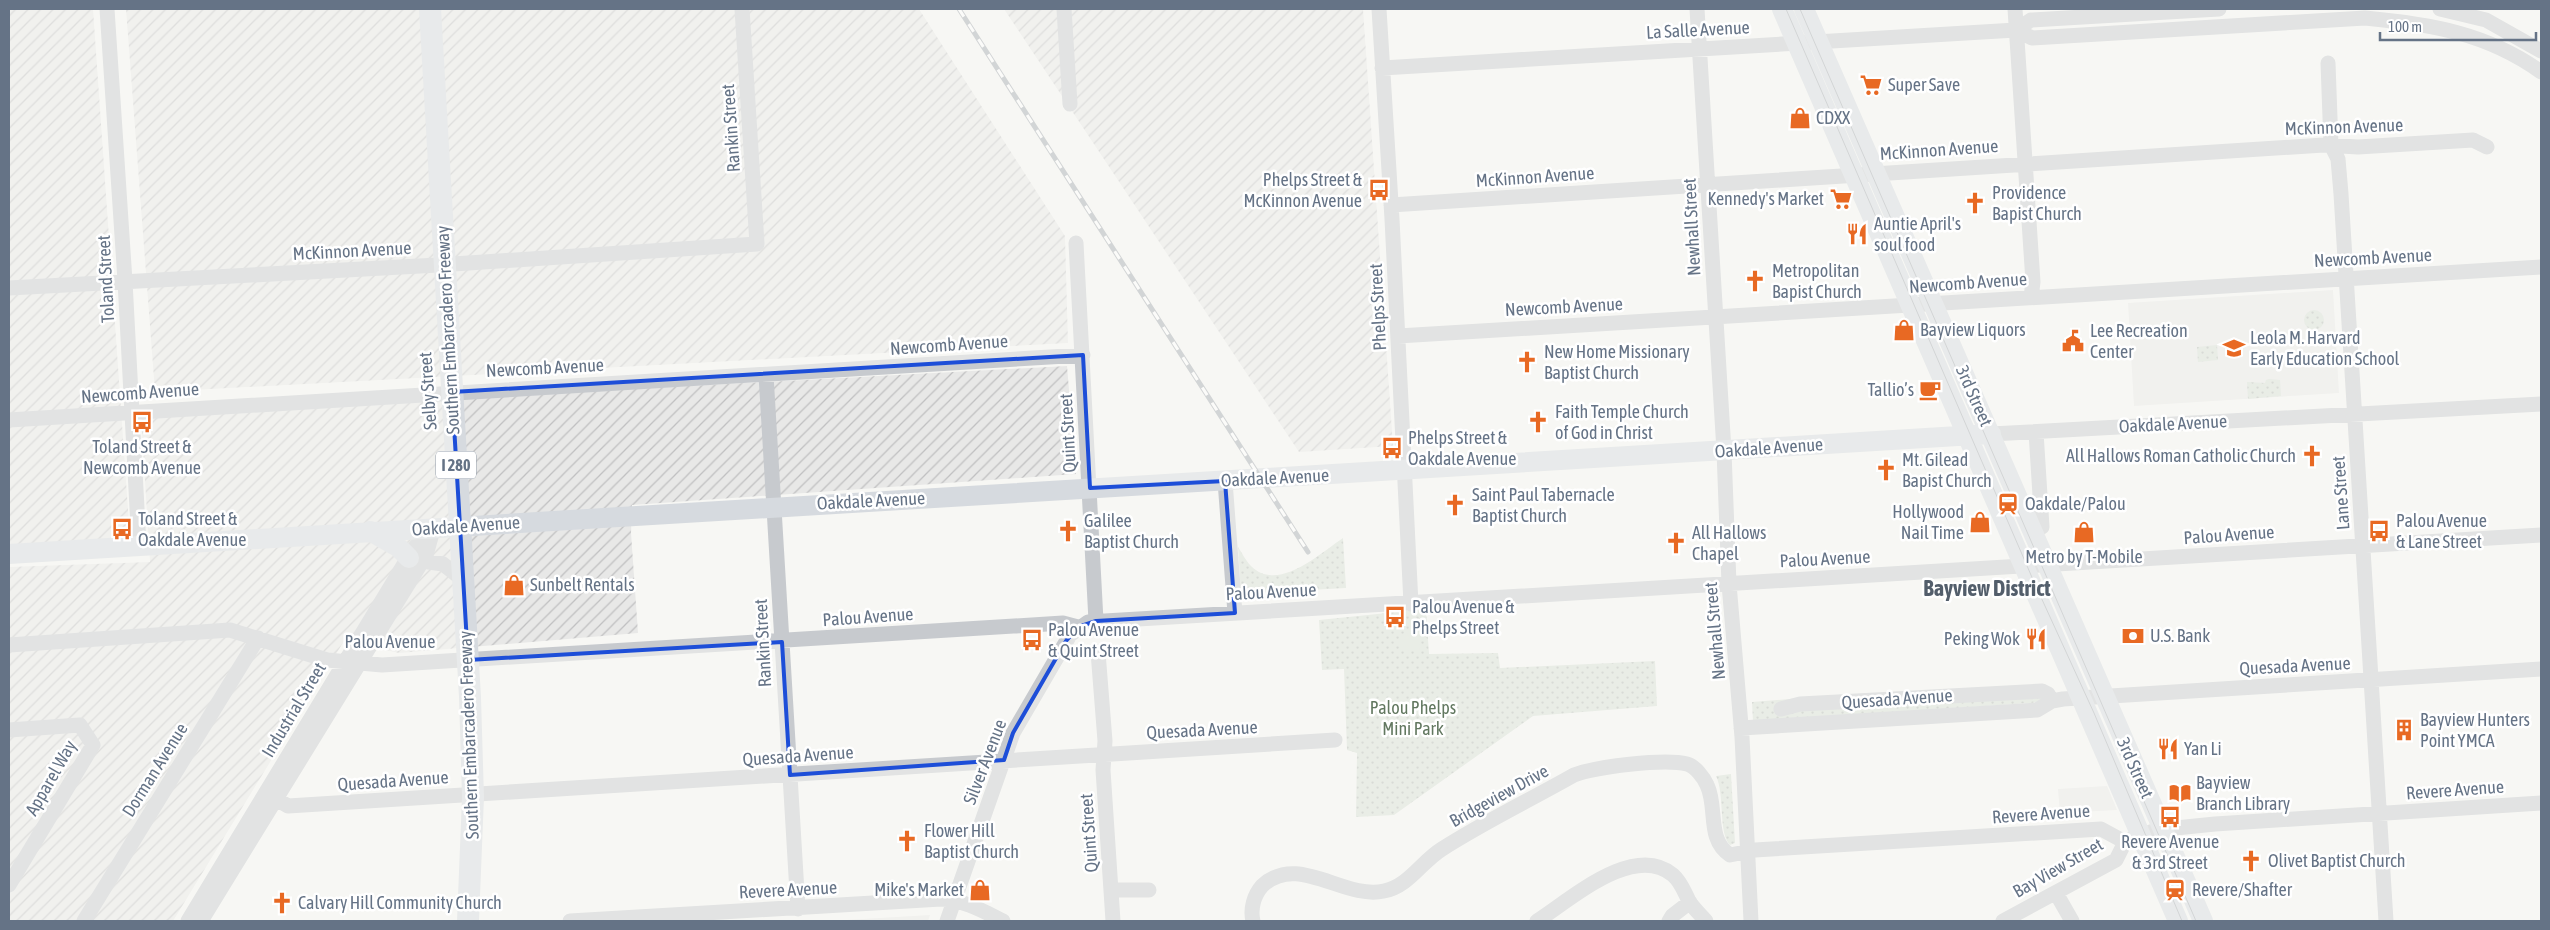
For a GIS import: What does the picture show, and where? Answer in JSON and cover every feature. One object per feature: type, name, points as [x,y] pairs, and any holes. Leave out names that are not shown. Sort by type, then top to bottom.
[{"type":"highway","name":"Southern Embarcadero Freeway","points":[[425,9],[465,722],[465,921]]},
{"type":"highway","name":"Southern Embarcadero Freeway","points":[[430,9],[470,697],[473,797],[465,921]]},
{"type":"main road","name":"3rd Street","points":[[1782,9],[2082,698],[2132,838],[2178,921]]},
{"type":"main road","name":"3rd Street","points":[[1804,9],[2162,829],[2204,921]]},
{"type":"main road","name":"Oakdale Avenue","points":[[9,554],[1991,434]]},
{"type":"main road","points":[[370,531],[398,547],[415,560]]},
{"type":"street","name":"Toland Street","points":[[107,9],[125,281],[139,546]]},
{"type":"street","name":"Selby Street","points":[[425,9],[469,793],[465,921]]},
{"type":"street","name":"Rankin Street","points":[[742,9],[757,244]]},
{"type":"street","points":[[1064,9],[1070,104]]},
{"type":"street","name":"Phelps Street","points":[[1378,9],[1391,205],[1411,604]]},
{"type":"street","name":"Newhall Street","points":[[1697,9],[1724,451],[1729,584],[1741,728],[1751,921]]},
{"type":"street","points":[[2015,9],[2033,282],[2030,297]]},
{"type":"street","name":"La Salle Avenue","points":[[2016,30],[2031,20],[2218,9]]},
{"type":"street","points":[[2440,9],[2486,20],[2541,51]]},
{"type":"street","name":"La Salle Avenue","points":[[1382,68],[2016,30],[2032,38],[2254,16],[2275,16],[2365,18],[2409,22],[2479,37],[2541,72]]},
{"type":"street","name":"Lane Street","points":[[2328,64],[2331,145],[2338,159],[2386,921]]},
{"type":"street","name":"McKinnon Avenue","points":[[1391,205],[2331,145],[2358,146],[2473,140],[2487,147]]},
{"type":"street","name":"Quint Street","points":[[1076,243],[1096,621]]},
{"type":"street","name":"McKinnon Avenue","points":[[9,288],[438,265],[757,244]]},
{"type":"street","name":"Newcomb Avenue","points":[[1398,336],[2541,267]]},
{"type":"street","name":"Newcomb Avenue","points":[[9,420],[131,413],[446,388],[766,375],[1083,355]]},
{"type":"street","name":"Rankin Street","points":[[766,375],[798,909]]},
{"type":"street","name":"Oakdale Avenue","points":[[1991,434],[2541,404]]},
{"type":"street","points":[[2036,432],[2042,527]]},
{"type":"street","points":[[1224,481],[1235,613]]},
{"type":"street","name":"Industrial Street","points":[[201,921],[271,796],[434,528]]},
{"type":"street","name":"Palou Avenue","points":[[9,645],[230,630],[327,660],[352,663],[463,660],[782,642],[1063,623],[1078,627],[1096,621],[1411,604],[2541,535]]},
{"type":"street","points":[[415,560],[443,564],[458,576]]},
{"type":"street","name":"Silver Avenue","points":[[947,921],[1013,733],[1066,642],[1078,627]]},
{"type":"street","name":"Dorman Avenue","points":[[84,921],[258,638]]},
{"type":"street","name":"Quint Street","points":[[1098,652],[1113,921]]},
{"type":"street","name":"Quesada Avenue","points":[[1741,728],[2038,710],[2052,701],[2104,696],[2541,669]]},
{"type":"street","name":"Quesada Avenue","points":[[1781,709],[1800,704],[2042,691],[2048,694],[2052,701]]},
{"type":"street","name":"Apparel Way","points":[[9,730],[80,725],[93,746],[9,886]]},
{"type":"street","name":"Quesada Avenue","points":[[271,796],[288,806],[455,797],[469,793],[790,775],[1335,740]]},
{"type":"street","name":"Bridgeview Drive","points":[[1253,921],[1251,914],[1258,891],[1268,881],[1279,875],[1294,872],[1309,875],[1358,892],[1382,892],[1410,878],[1442,849],[1574,775],[1588,770],[1607,767],[1672,762],[1688,764],[1708,786],[1716,838],[1721,849],[1730,855],[1747,851]]},
{"type":"street","name":"Industrial Street","points":[[188,921],[271,796]]},
{"type":"street","name":"Revere Avenue","points":[[1747,851],[2101,829],[2132,838],[2162,829],[2541,803]]},
{"type":"street","name":"Bay View Street","points":[[2003,921],[2116,860],[2132,838]]},
{"type":"street","points":[[1538,921],[1612,873],[1638,865],[1666,870],[1680,882],[1690,902],[1706,921]]},
{"type":"street","points":[[1111,890],[1149,890]]},
{"type":"street","points":[[2056,893],[2072,921]]},
{"type":"street","name":"Revere Avenue","points":[[570,921],[954,899],[1003,921]]},
{"type":"street","points":[[1669,921],[1672,916],[1690,902]]},
{"type":"highlighted area","points":[[1083,355],[1090,488],[1225,481],[1235,613],[1096,621],[1078,627],[1066,641],[1013,733],[1004,760],[790,775],[782,642],[468,660],[452,392]]},
{"type":"shaded area","points":[[9,9],[93,9],[130,538],[9,545]]},
{"type":"shaded area","points":[[126,9],[919,9],[1065,236],[1068,343],[155,392]]},
{"type":"shaded area","points":[[1004,9],[1363,9],[1393,446],[1299,452]]},
{"type":"shaded area","name":"Leola M. Harvard Early Education School","points":[[2333,290],[2339,393],[2134,406],[2128,303]]},
{"type":"shaded area","points":[[1067,366],[1076,474],[632,505],[631,533],[638,633],[399,653],[344,641],[173,921],[9,921],[9,567],[150,562],[141,415]]},
{"type":"shaded area","points":[[2107,786],[2117,810],[2060,813],[2058,789]]},
{"type":"shaded area","points":[[930,915],[928,921],[828,921]]},
{"type":"green space","points":[[2310,310],[2318,310],[2324,316],[2324,324],[2318,330],[2310,330],[2304,324],[2304,316]]},
{"type":"green space","points":[[2217,345],[2218,360],[2198,362],[2197,347]]},
{"type":"green space","points":[[2269,379],[2280,380],[2281,396],[2248,399],[2247,382],[2265,383]]},
{"type":"green space","points":[[1343,538],[1346,588],[1241,594],[1238,547],[1251,566],[1262,573],[1273,575],[1286,573],[1298,568]]},
{"type":"green space","name":"Palou Phelps Mini Park","points":[[1426,609],[1429,654],[1498,653],[1500,668],[1655,661],[1657,706],[1533,716],[1394,815],[1356,817],[1357,753],[1347,750],[1344,669],[1322,670],[1319,620]]},
{"type":"green space","points":[[1419,633],[1420,650],[1400,651],[1399,634]]},
{"type":"green space","points":[[2040,695],[2044,702],[1753,722],[1752,702],[1801,698]]},
{"type":"green space","points":[[1731,774],[1735,843],[1730,845],[1724,832],[1719,784],[1716,776]]},
{"type":"tram line","points":[[1786,9],[2034,582],[2094,713],[2182,921]]},
{"type":"tram line","points":[[1800,9],[2196,921]]},
{"type":"railway","points":[[959,9],[1308,552]]},
{"type":"place","name":"Super Save","points":[[1871,85]]},
{"type":"place","name":"CDXX","points":[[1800,118]]},
{"type":"place","name":"Phelps Street & McKinnon Avenue","points":[[1379,190]]},
{"type":"place","name":"Kennedy's Market","points":[[1841,199]]},
{"type":"place","name":"Providence Bapist Church","points":[[1975,203]]},
{"type":"place","name":"Auntie April's soul food","points":[[1857,234]]},
{"type":"place","name":"Metropolitan Bapist Church","points":[[1755,281]]},
{"type":"place","name":"Bayview Liquors","points":[[1904,330]]},
{"type":"place","name":"Lee Recreation Center","points":[[2073,341]]},
{"type":"place","name":"Leola M. Harvard Early Education School","points":[[2234,348]]},
{"type":"place","name":"New Home Missionary Baptist Church","points":[[1527,362]]},
{"type":"place","name":"Tallio’s","points":[[1930,390]]},
{"type":"place","name":"Toland Street & Newcomb Avenue","points":[[142,422]]},
{"type":"place","name":"Faith Temple Church of God in Christ","points":[[1538,422]]},
{"type":"place","name":"Phelps Street & Oakdale Avenue","points":[[1392,448]]},
{"type":"place","name":"All Hallows Roman Catholic Church","points":[[2312,456]]},
{"type":"place","name":"Mt. Gilead Bapist Church","points":[[1886,470]]},
{"type":"place","name":"Oakdale/Palou","points":[[2008,504]]},
{"type":"place","name":"Saint Paul Tabernacle Baptist Church","points":[[1455,505]]},
{"type":"place","name":"Hollywood Nail Time","points":[[1980,522]]},
{"type":"place","name":"Toland Street & Oakdale Avenue","points":[[122,529]]},
{"type":"place","name":"Galilee Baptist Church","points":[[1068,531]]},
{"type":"place","name":"Palou Avenue & Lane Street","points":[[2379,531]]},
{"type":"place","name":"Metro by T-Mobile","points":[[2084,532]]},
{"type":"place","name":"All Hallows Chapel","points":[[1676,543]]},
{"type":"place","name":"Sunbelt Rentals","points":[[514,585]]},
{"type":"place","name":"Palou Avenue & Phelps Street","points":[[1395,617]]},
{"type":"place","name":"U.S. Bank","points":[[2133,636]]},
{"type":"place","name":"Peking Wok","points":[[2036,639]]},
{"type":"place","name":"Palou Avenue & Quint Street","points":[[1032,640]]},
{"type":"place","name":"Bayview Hunters Point YMCA","points":[[2404,730]]},
{"type":"place","name":"Yan Li","points":[[2168,749]]},
{"type":"place","name":"Bayview Branch Library","points":[[2180,793]]},
{"type":"place","name":"Revere Avenue & 3rd Street","points":[[2170,817]]},
{"type":"place","name":"Flower Hill Baptist Church","points":[[907,841]]},
{"type":"place","name":"Olivet Baptist Church","points":[[2251,861]]},
{"type":"place","name":"Mike's Market","points":[[980,890]]},
{"type":"place","name":"Revere/Shafter","points":[[2175,890]]},
{"type":"place","name":"Calvary Hill Community Church","points":[[282,903]]},
{"type":"district","name":"Bayview District","points":[[1987,588]]}]
